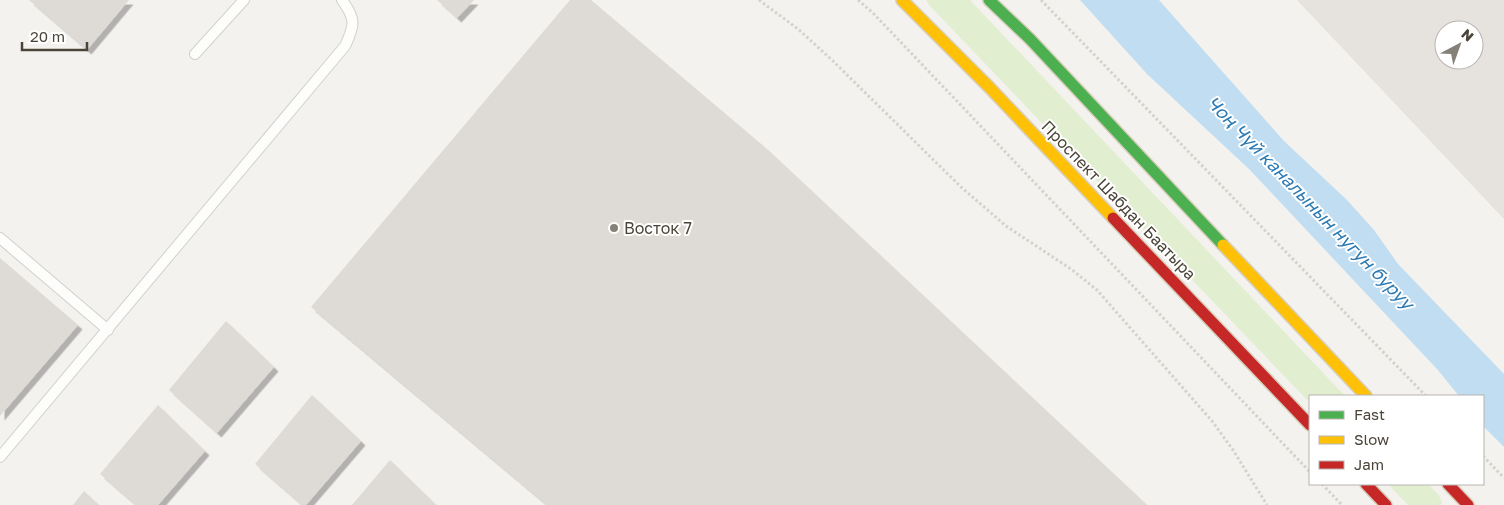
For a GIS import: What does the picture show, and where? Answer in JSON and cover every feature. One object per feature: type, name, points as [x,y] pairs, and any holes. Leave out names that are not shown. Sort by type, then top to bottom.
[{"type":"main road","name":"Проспект Шабдан Баатыра","points":[[902,0],[990,88],[1309,424]]},
{"type":"main road","points":[[989,0],[1030,40],[1365,395]]},
{"type":"main road","points":[[1367,485],[1386,505]]},
{"type":"main road","points":[[1449,485],[1468,505]]},
{"type":"lane","points":[[195,54],[244,0]]},
{"type":"lane","points":[[0,457],[345,46],[353,30],[352,13],[342,0]]},
{"type":"lane","points":[[0,238],[108,330]]},
{"type":"path","points":[[759,0],[798,29],[833,61],[961,187],[1006,226],[1071,269],[1097,290],[1212,421],[1233,450],[1267,505]]},
{"type":"path","points":[[858,0],[873,13],[1309,471]]},
{"type":"path","points":[[1041,0],[1425,395]]},
{"type":"path","points":[[1484,457],[1504,478]]},
{"type":"path","points":[[1323,485],[1342,505]]},
{"type":"shaded area","points":[[1297,0],[1504,0],[1504,219]]},
{"type":"green space","points":[[926,0],[970,0],[1344,395],[1309,395],[1309,402]]},
{"type":"green space","points":[[1389,485],[1429,485],[1438,494],[1442,502],[1441,505],[1408,505]]},
{"type":"water","name":"Чоң Чүй каналынын нугун буруу","points":[[1080,0],[1159,0],[1284,141],[1347,200],[1374,230],[1398,264],[1504,374],[1504,447],[1484,427],[1484,395],[1458,395],[1437,369],[1249,169],[1147,74]]},
{"type":"building","points":[[29,0],[129,0],[87,50]]},
{"type":"building","points":[[437,0],[474,0],[457,18]]},
{"type":"building","name":"Восток 7","points":[[570,0],[591,0],[768,150],[1147,505],[547,505],[311,307]]},
{"type":"building","points":[[0,258],[78,325],[0,416]]},
{"type":"building","points":[[226,321],[274,367],[217,433],[169,390]]},
{"type":"building","points":[[312,395],[361,441],[306,505],[302,505],[255,464]]},
{"type":"building","points":[[158,405],[205,451],[158,505],[136,505],[100,474]]},
{"type":"building","points":[[390,460],[436,505],[352,505]]},
{"type":"building","points":[[84,491],[99,505],[73,505]]},
{"type":"traffic: fast","points":[[989,0],[1030,39],[1223,245]]},
{"type":"traffic: slow","points":[[902,0],[990,88],[1113,218]]},
{"type":"traffic: slow","points":[[1223,245],[1365,395]]},
{"type":"traffic: jam","points":[[1113,218],[1309,424]]},
{"type":"traffic: jam","points":[[1367,485],[1386,505]]},
{"type":"traffic: jam","points":[[1449,485],[1468,505]]},
{"type":"place","name":"Восток 7","points":[[614,228]]}]
